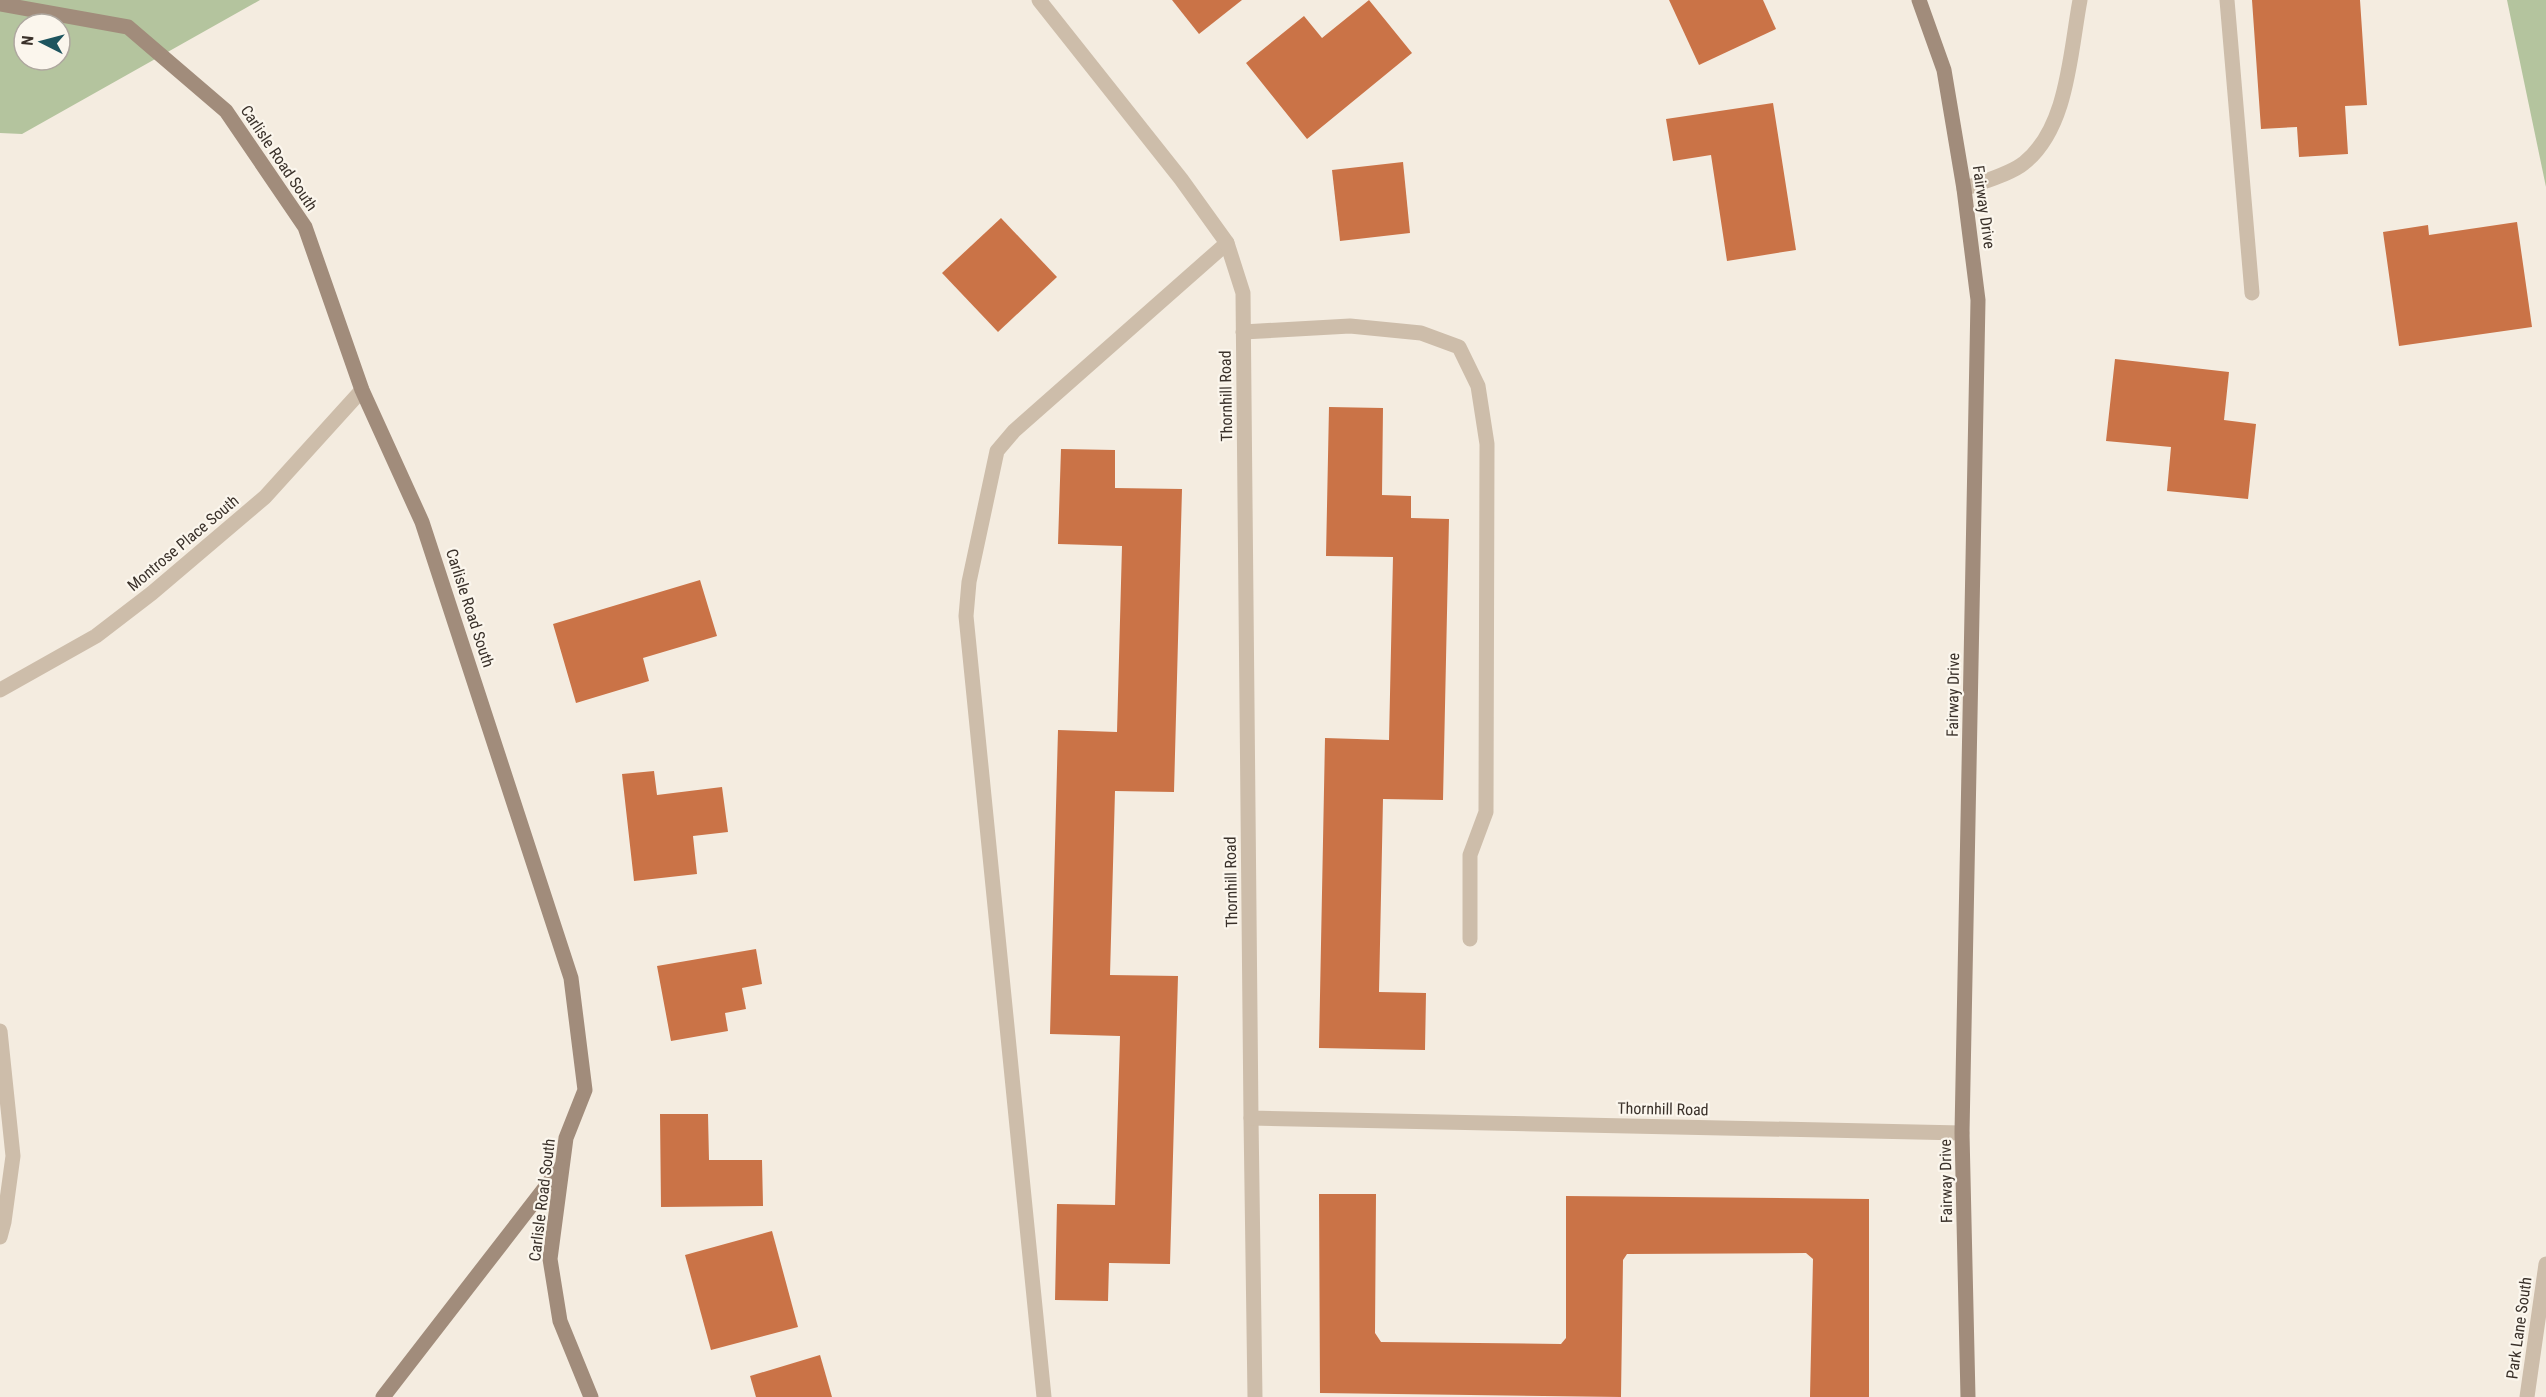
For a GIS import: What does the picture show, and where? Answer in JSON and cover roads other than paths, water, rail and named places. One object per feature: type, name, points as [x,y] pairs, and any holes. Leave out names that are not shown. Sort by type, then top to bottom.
[{"type":"street","name":"Thornhill Road","points":[[1039,0],[1181,179],[1227,243],[1243,293],[1251,1118],[1962,1133]]},
{"type":"street","name":"Fairway Drive","points":[[1919,0],[1944,70],[1964,189],[1978,300],[1962,1133],[1968,1397]]},
{"type":"street","points":[[1964,189],[2023,165],[2046,141],[2059,116],[2080,0]]},
{"type":"street","points":[[2227,0],[2252,293]]},
{"type":"street","name":"Carlisle Road South","points":[[0,4],[128,27],[226,111],[305,227],[362,390],[422,522],[571,978],[585,1090],[566,1138],[550,1259],[560,1321],[591,1397]]},
{"type":"street","points":[[1044,1397],[966,616],[969,582],[997,451],[1014,431],[1227,243]]},
{"type":"street","points":[[1243,332],[1350,326],[1421,333],[1459,347],[1478,386],[1487,444],[1486,812],[1470,855],[1470,939]]},
{"type":"street","name":"Montrose Place South","points":[[0,690],[96,636],[152,594],[265,497],[362,390]]},
{"type":"street","points":[[0,1031],[13,1156],[0,1237]]},
{"type":"street","points":[[1251,1118],[1255,1397]]},
{"type":"street","points":[[383,1397],[562,1167]]},
{"type":"street","name":"Park Lane South","points":[[2528,1397],[2546,1264]]}]
